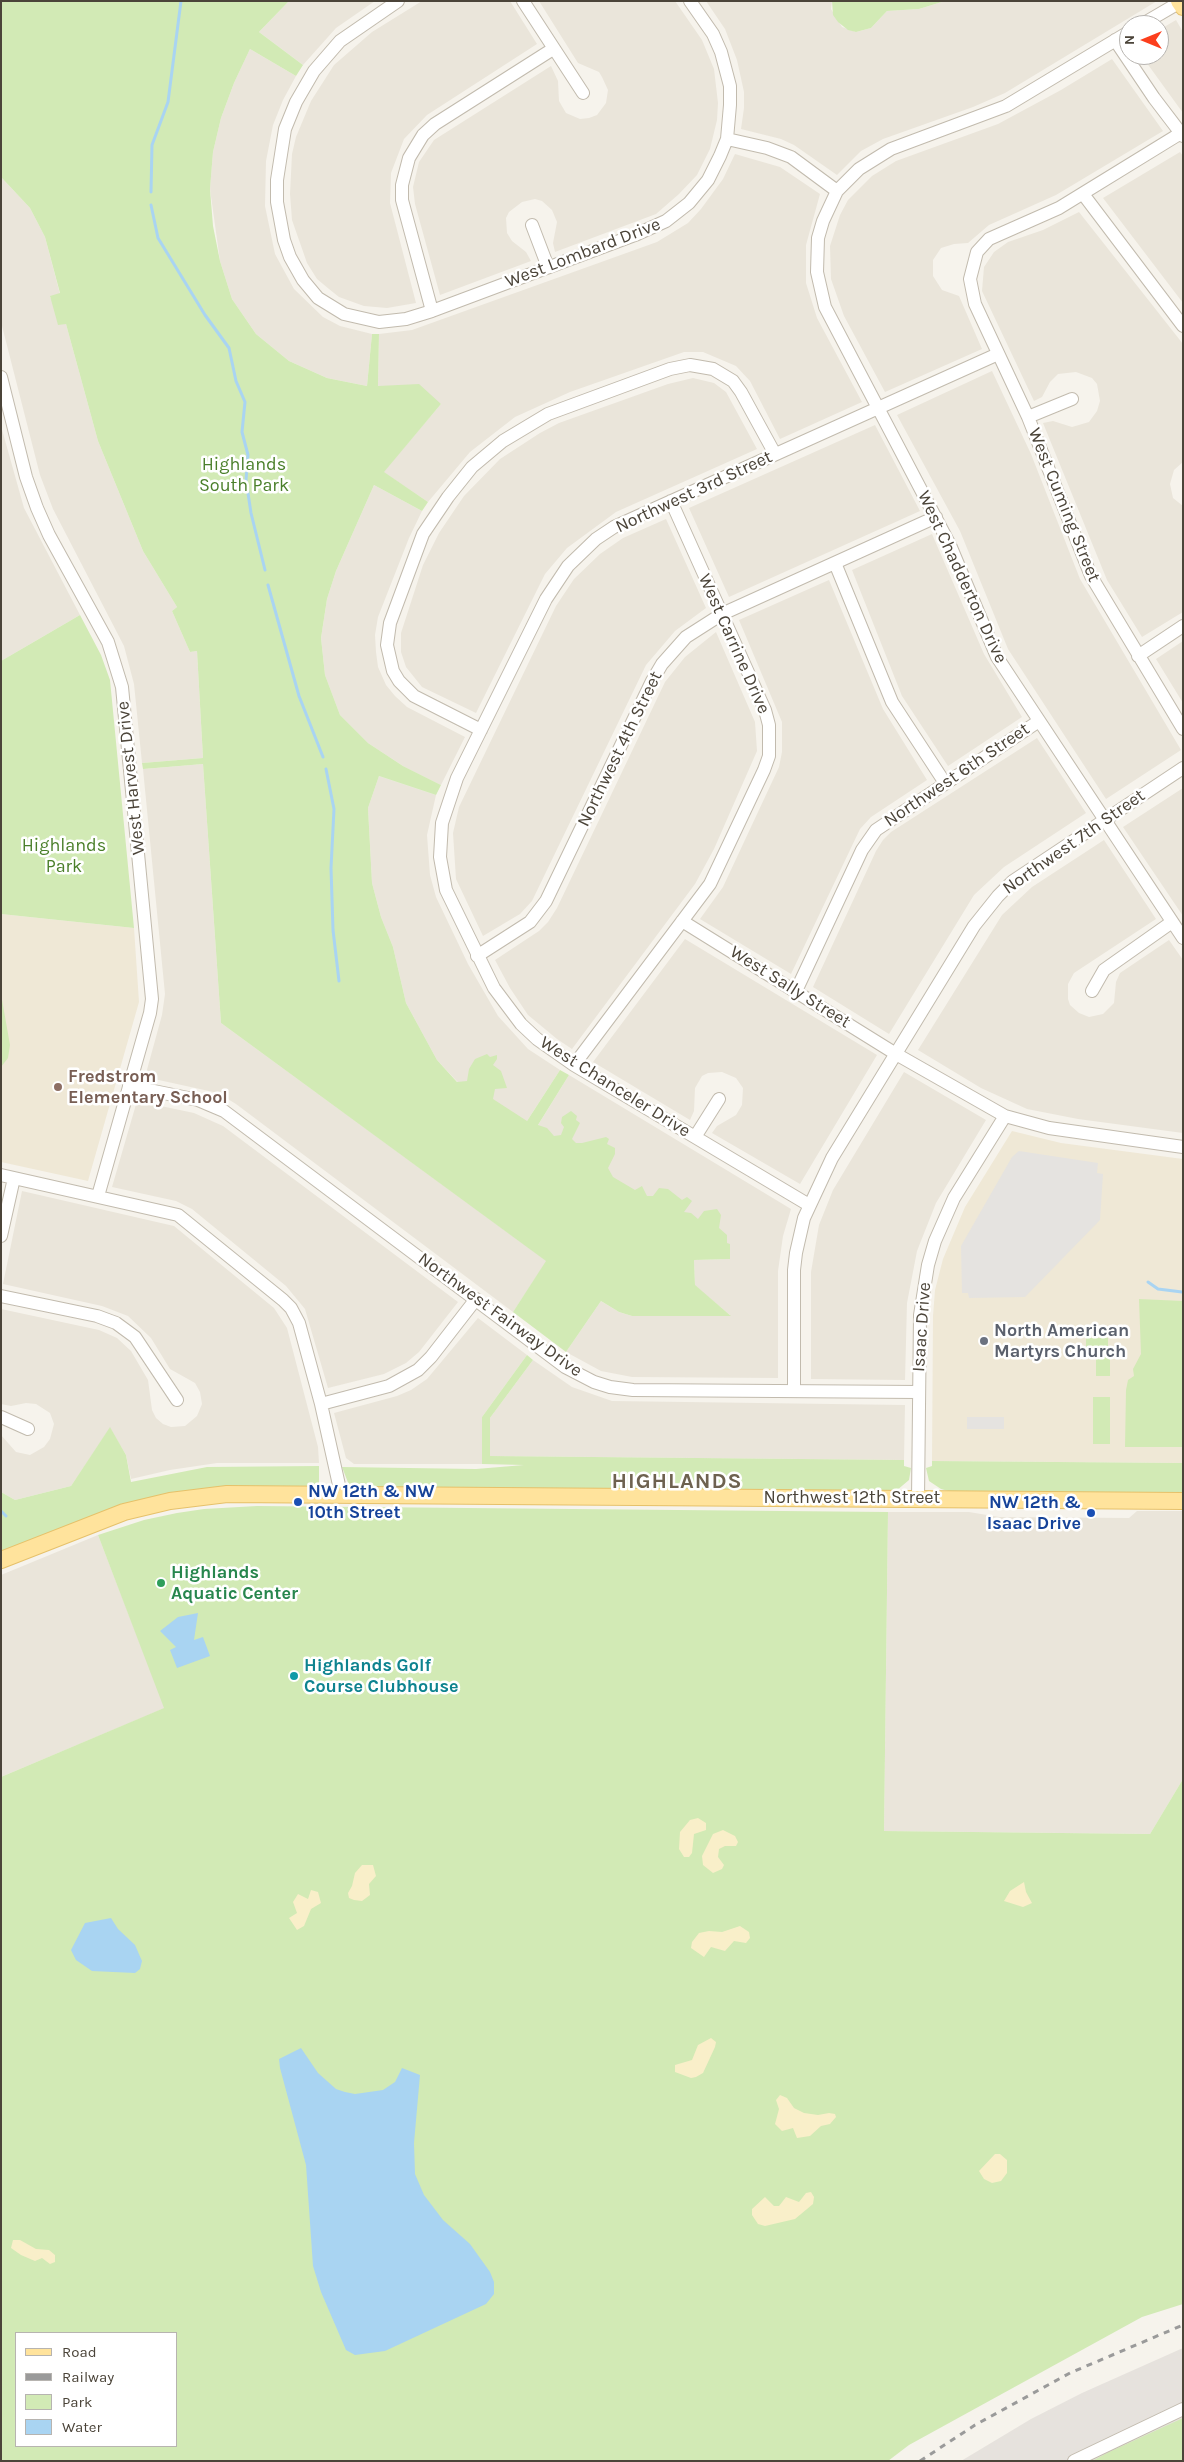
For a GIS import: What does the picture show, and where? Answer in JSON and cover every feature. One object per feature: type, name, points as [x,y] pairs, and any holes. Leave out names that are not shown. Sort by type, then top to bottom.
[{"type":"main road","name":"Northwest 12th Street","points":[[1,1560],[124,1512],[170,1501],[227,1494],[1183,1501]]},
{"type":"street","name":"West Lombard Drive","points":[[398,1],[340,41],[325,56],[307,81],[290,115],[281,144],[277,180],[277,202],[290,257],[303,280],[318,298],[344,314],[373,321],[395,321],[432,311],[636,235],[666,221],[699,192],[713,170],[726,139],[730,104],[726,69],[713,34],[690,1]]},
{"type":"street","points":[[523,1],[583,93]]},
{"type":"street","points":[[1159,15],[1181,3]]},
{"type":"street","name":"West Chadderton Drive","points":[[1119,38],[1006,106],[879,155],[859,168],[837,191],[822,221],[818,238],[817,272],[825,306],[950,545],[992,648],[1183,938]]},
{"type":"street","points":[[1115,40],[1182,134],[1083,194],[1183,326]]},
{"type":"street","points":[[432,311],[402,200],[402,185],[409,158],[420,140],[435,124],[554,49]]},
{"type":"street","points":[[726,139],[767,148],[791,158],[837,191]]},
{"type":"street","name":"West Cuming Street","points":[[1083,194],[1037,218],[988,239],[977,252],[970,271],[970,288],[975,304],[1028,417],[1091,576],[1183,729]]},
{"type":"street","points":[[532,226],[548,267]]},
{"type":"street","name":"Northwest 3rd Street","points":[[481,730],[546,599],[568,566],[596,539],[614,527],[998,354]]},
{"type":"street","points":[[481,730],[414,696],[399,681],[393,671],[387,645],[390,623],[424,534],[448,497],[472,468],[503,441],[548,414],[670,369],[690,365],[713,369],[733,381],[775,454]]},
{"type":"street","name":"West Harvest Drive","points":[[1,377],[26,478],[37,508],[108,642],[122,687],[152,984],[150,1013],[98,1196]]},
{"type":"street","points":[[1028,417],[1072,399]]},
{"type":"street","name":"West Carrine Drive","points":[[574,1065],[682,921],[716,872],[769,756],[769,725],[765,710],[671,501]]},
{"type":"street","name":"Northwest 4th Street","points":[[477,956],[530,922],[540,910],[662,664],[686,637],[722,614],[936,517]]},
{"type":"street","points":[[835,563],[892,702],[945,783]]},
{"type":"street","points":[[1138,656],[1183,626]]},
{"type":"street","name":"Northwest 6th Street","points":[[796,991],[869,838],[889,819],[1039,721]]},
{"type":"street","name":"West Chanceler Drive","points":[[481,730],[445,808],[440,840],[442,874],[446,890],[494,988],[521,1024],[537,1039],[574,1065],[809,1205]]},
{"type":"street","name":"Northwest 7th Street","points":[[794,1391],[796,1253],[800,1229],[809,1205],[832,1158],[974,926],[1012,882],[1183,768]]},
{"type":"street","name":"West Sally Street","points":[[682,921],[896,1054],[1005,1116],[1049,1128],[1183,1147]]},
{"type":"street","points":[[1092,991],[1104,970],[1172,922]]},
{"type":"street","name":"Northwest Fairway Drive","points":[[129,1086],[198,1100],[224,1111],[579,1376],[610,1387],[633,1390],[919,1392]]},
{"type":"street","points":[[695,1138],[719,1099]]},
{"type":"street","name":"Isaac Drive","points":[[918,1498],[921,1302],[935,1241],[954,1198],[1005,1116]]},
{"type":"street","points":[[1,1236],[8,1176],[178,1215],[291,1308],[299,1323],[321,1404],[341,1494]]},
{"type":"street","points":[[1,1296],[97,1316],[116,1323],[135,1337],[177,1400]]},
{"type":"street","points":[[321,1404],[389,1386],[418,1370],[431,1357],[476,1299]]},
{"type":"street","points":[[1,1417],[28,1429]]},
{"type":"street","points":[[1074,2461],[1183,2409]]},
{"type":"shaded area","points":[[289,1],[375,1],[336,28],[303,65],[259,32]]},
{"type":"shaded area","points":[[422,1],[510,1],[537,44],[427,115],[404,139],[391,173],[390,203],[416,303],[387,308],[364,306],[339,297],[317,279],[307,263],[292,220],[290,194],[292,154],[296,137],[311,101],[334,65],[372,32]]},
{"type":"shaded area","points":[[539,1],[675,1],[702,40],[714,69],[718,103],[717,120],[710,149],[697,175],[656,214],[555,252],[553,243],[557,222],[552,210],[542,201],[535,199],[522,202],[509,212],[506,218],[507,233],[512,241],[526,252],[531,261],[440,295],[415,204],[413,187],[419,162],[434,140],[551,66],[558,81],[559,101],[566,113],[580,119],[589,118],[597,115],[606,103],[608,90],[599,72],[578,63]]},
{"type":"shaded area","points":[[706,1],[832,1],[831,9],[842,27],[856,32],[871,28],[887,11],[919,9],[945,1],[1157,1],[1134,15],[1119,15],[1119,24],[1005,93],[973,107],[883,139],[861,151],[837,175],[794,145],[781,139],[741,129],[744,92],[737,60],[725,29]]},
{"type":"shaded area","points":[[1176,20],[1183,32],[1183,113],[1148,65],[1169,65],[1169,24]]},
{"type":"shaded area","points":[[250,49],[296,76],[283,100],[273,125],[266,161],[265,206],[275,254],[294,289],[323,317],[340,326],[372,334],[367,386],[327,378],[289,361],[256,334],[232,299],[220,261],[210,189],[213,152],[221,118],[234,83]]},
{"type":"shaded area","points":[[1112,59],[1163,131],[1056,195],[989,225],[968,243],[954,244],[941,248],[933,260],[933,276],[942,290],[959,296],[982,349],[885,392],[844,316],[831,279],[830,246],[840,215],[848,200],[872,176],[896,161],[998,124],[1061,90]]},
{"type":"shaded area","points":[[1180,152],[1183,156],[1183,303],[1103,198]]},
{"type":"shaded area","points":[[735,154],[780,167],[820,194],[806,245],[806,283],[817,318],[862,402],[780,439],[750,381],[736,366],[703,352],[684,352],[570,392],[515,417],[470,452],[428,502],[383,472],[441,404],[378,386],[379,334],[412,330],[657,242],[688,223],[701,209],[723,179]]},
{"type":"shaded area","points":[[1,177],[30,208],[45,237],[60,294],[50,297],[66,324],[98,441],[143,551],[177,607],[172,611],[190,652],[197,651],[203,758],[142,763],[134,684],[124,646],[53,509],[40,475],[1,322]]},
{"type":"shaded area","points":[[1079,212],[1183,344],[1183,462],[1174,470],[1170,484],[1173,498],[1183,506],[1183,612],[1142,637],[1107,580],[1043,423],[1053,421],[1072,427],[1089,422],[1097,411],[1100,401],[1097,384],[1092,378],[1076,372],[1058,374],[1050,382],[1042,397],[1034,401],[982,291],[984,267],[994,252],[1008,242],[1043,230]]},
{"type":"shaded area","points":[[992,371],[1031,454],[1080,579],[1181,750],[1106,799],[1008,649],[960,531],[897,415]]},
{"type":"shaded area","points":[[693,378],[714,383],[726,392],[757,449],[616,512],[567,548],[545,574],[476,713],[422,687],[406,667],[401,652],[401,633],[423,565],[439,533],[464,496],[500,459],[559,423],[668,384]]},
{"type":"shaded area","points":[[875,425],[920,511],[729,597],[689,508]]},
{"type":"shaded area","points":[[1,426],[24,508],[80,615],[1,661]]},
{"type":"shaded area","points":[[374,485],[422,511],[409,538],[378,617],[375,635],[376,652],[378,667],[386,685],[395,696],[407,707],[465,737],[441,785],[403,766],[368,743],[340,715],[325,675],[321,638],[327,599],[336,571]]},
{"type":"shaded area","points":[[666,519],[706,608],[675,631],[646,665],[532,901],[520,914],[483,936],[456,879],[453,833],[459,807],[556,606],[574,579],[600,554],[623,538]]},
{"type":"shaded area","points":[[932,534],[984,654],[1022,717],[948,766],[902,696],[852,570]]},
{"type":"shaded area","points":[[829,580],[883,709],[927,780],[871,817],[860,829],[791,974],[700,919],[723,887],[779,767],[782,752],[782,722],[739,620]]},
{"type":"shaded area","points":[[716,632],[755,722],[757,751],[714,849],[695,884],[572,1049],[528,1015],[510,988],[495,960],[539,931],[548,922],[557,908],[665,682],[685,657]]},
{"type":"shaded area","points":[[1183,641],[1183,703],[1156,659]]},
{"type":"shaded area","points":[[1037,738],[1086,813],[1004,867],[974,895],[889,1034],[813,987],[876,851],[883,840],[891,832]]},
{"type":"shaded area","points":[[203,764],[221,1023],[547,1261],[513,1312],[236,1104],[218,1093],[145,1077],[162,1015],[165,994],[143,769]]},
{"type":"shaded area","points":[[379,776],[436,795],[427,835],[430,875],[436,897],[468,964],[498,1016],[528,1049],[560,1070],[525,1124],[465,1090],[437,1060],[406,1003],[393,947],[381,917],[372,883],[368,808]]},
{"type":"shaded area","points":[[1183,788],[1183,916],[1123,827]]},
{"type":"shaded area","points":[[1104,840],[1156,919],[1074,973],[1068,984],[1068,999],[1070,1005],[1079,1013],[1089,1017],[1103,1014],[1114,1003],[1116,982],[1120,973],[1169,940],[1183,960],[1183,1133],[1078,1119],[1027,1109],[981,1088],[918,1050],[1002,915],[1032,887]]},
{"type":"shaded area","name":"Fredstrom Elementary School","points":[[1,914],[134,928],[139,1002],[88,1181],[1,1162]]},
{"type":"shaded area","points":[[685,939],[877,1055],[800,1184],[712,1133],[717,1126],[736,1115],[742,1105],[743,1088],[736,1078],[722,1072],[708,1073],[702,1076],[695,1088],[694,1111],[690,1120],[593,1062]]},
{"type":"shaded area","points":[[904,1072],[986,1120],[936,1203],[917,1251],[907,1303],[905,1380],[811,1379],[811,1272],[819,1225],[833,1190]]},
{"type":"shaded area","points":[[569,1075],[791,1209],[783,1236],[778,1271],[778,1378],[632,1377],[601,1371],[566,1352],[601,1301],[619,1312],[632,1316],[730,1315],[695,1286],[694,1260],[730,1259],[730,1244],[718,1244],[535,1130]]},
{"type":"shaded area","points":[[137,1101],[194,1113],[223,1126],[458,1302],[419,1352],[406,1363],[384,1374],[328,1388],[305,1309],[286,1286],[192,1209],[176,1201],[112,1187]]},
{"type":"shaded area","points":[[1012,1131],[1061,1143],[1183,1159],[1183,1463],[932,1461],[933,1316],[935,1290],[943,1259],[965,1207]]},
{"type":"shaded area","points":[[1019,1151],[1098,1163],[1097,1173],[1103,1174],[1100,1220],[1025,1297],[969,1298],[968,1293],[962,1293],[961,1246],[1012,1157]]},
{"type":"shaded area","points":[[22,1191],[174,1226],[274,1308],[287,1328],[318,1447],[319,1463],[217,1463],[170,1470],[131,1479],[126,1455],[110,1428],[71,1486],[15,1500],[1,1492],[1,1435],[16,1452],[30,1455],[44,1447],[50,1439],[54,1424],[50,1413],[36,1404],[26,1403],[11,1406],[1,1404],[1,1309],[99,1330],[117,1338],[131,1351],[148,1380],[152,1410],[156,1418],[163,1424],[171,1427],[185,1426],[197,1416],[202,1404],[200,1392],[195,1383],[170,1369],[151,1338],[128,1316],[102,1306],[3,1284]]},
{"type":"shaded area","points":[[478,1318],[527,1355],[482,1417],[482,1464],[354,1464],[346,1458],[334,1413],[397,1396],[411,1390],[427,1379]]},
{"type":"shaded area","points":[[533,1360],[572,1387],[612,1401],[905,1405],[904,1460],[490,1456],[490,1418]]},
{"type":"shaded area","points":[[967,1417],[1004,1417],[1004,1429],[967,1429]]},
{"type":"shaded area","points":[[1137,1511],[1183,1511],[1183,1779],[1150,1834],[884,1831],[888,1512],[969,1512],[999,1517],[1129,1518]]},
{"type":"shaded area","points":[[98,1535],[165,1708],[1,1777],[1,1575]]},
{"type":"shaded area","points":[[1183,2348],[1183,2435],[1127,2461],[961,2461],[1031,2419],[1082,2393]]},
{"type":"green space","name":"Highlands South Park","points":[[1,1],[289,1],[259,32],[303,65],[296,76],[250,49],[234,83],[221,118],[213,152],[210,189],[213,226],[220,261],[232,299],[256,334],[289,361],[327,378],[367,386],[372,334],[379,334],[378,386],[419,384],[441,404],[384,472],[428,502],[422,511],[374,485],[336,571],[327,599],[321,638],[325,675],[340,715],[368,743],[403,766],[441,785],[436,795],[379,776],[368,808],[372,883],[381,917],[393,947],[406,1003],[437,1060],[457,1082],[467,1081],[469,1069],[475,1059],[487,1054],[490,1057],[497,1055],[493,1065],[501,1071],[507,1088],[495,1089],[493,1099],[527,1121],[560,1070],[569,1075],[538,1125],[547,1128],[554,1136],[561,1135],[564,1127],[561,1123],[562,1117],[571,1111],[577,1116],[576,1120],[580,1123],[572,1139],[576,1143],[606,1137],[609,1139],[607,1144],[615,1148],[615,1154],[608,1168],[613,1177],[635,1190],[642,1186],[647,1196],[653,1196],[659,1188],[668,1189],[682,1200],[687,1197],[692,1201],[684,1212],[691,1213],[698,1219],[704,1211],[717,1209],[721,1215],[719,1228],[727,1235],[727,1243],[730,1244],[730,1259],[694,1260],[695,1285],[731,1316],[632,1316],[619,1312],[601,1301],[566,1352],[513,1312],[546,1261],[221,1023],[203,764],[143,769],[142,763],[203,758],[197,651],[190,652],[172,611],[177,607],[143,551],[98,441],[66,324],[58,325],[50,296],[60,293],[45,237],[30,208],[1,177]]},
{"type":"green space","points":[[832,1],[945,1],[919,9],[887,11],[871,28],[856,32],[848,30],[838,22],[833,15]]},
{"type":"green space","name":"Highlands Park","points":[[80,615],[101,655],[110,680],[134,928],[1,914],[1,661]]},
{"type":"green space","points":[[1,994],[10,1045],[8,1058],[1,1067]]},
{"type":"green space","points":[[1139,1299],[1183,1301],[1183,1447],[1125,1447],[1126,1390],[1128,1380],[1134,1376],[1133,1369],[1141,1354]]},
{"type":"green space","points":[[1086,1338],[1108,1338],[1108,1352],[1086,1352]]},
{"type":"green space","points":[[527,1355],[533,1360],[490,1418],[490,1456],[904,1460],[904,1466],[911,1468],[909,1480],[896,1491],[352,1487],[349,1485],[342,1467],[476,1469],[524,1465],[482,1464],[482,1417]]},
{"type":"green space","points":[[1096,1357],[1110,1357],[1110,1376],[1096,1376]]},
{"type":"green space","points":[[1093,1397],[1110,1397],[1110,1444],[1093,1444]]},
{"type":"green space","points":[[110,1427],[126,1455],[131,1482],[207,1467],[319,1466],[319,1488],[240,1488],[1,1554],[1,1492],[15,1500],[71,1486]]},
{"type":"green space","points":[[932,1461],[1183,1463],[1183,1494],[952,1492],[941,1489],[929,1481],[926,1468],[932,1466]]},
{"type":"green space","points":[[257,1506],[888,1512],[884,1831],[1150,1834],[1183,1779],[1183,2304],[1142,2317],[909,2445],[888,2461],[1,2461],[1,1777],[164,1708],[98,1535],[144,1520],[204,1509]]},
{"type":"green space","points":[[1183,2418],[1183,2461],[1092,2461],[1109,2452]]},
{"type":"sand","points":[[698,1818],[706,1823],[706,1830],[694,1834],[692,1853],[689,1857],[684,1857],[679,1849],[680,1832],[690,1820]]},
{"type":"sand","points":[[723,1830],[735,1836],[738,1842],[736,1846],[725,1846],[719,1849],[718,1857],[724,1865],[722,1869],[713,1873],[703,1865],[702,1856],[713,1834]]},
{"type":"sand","points":[[362,1865],[373,1865],[376,1876],[369,1884],[370,1895],[362,1901],[349,1898],[348,1893],[355,1873]]},
{"type":"sand","points":[[1024,1882],[1026,1892],[1032,1903],[1023,1907],[1004,1901],[1010,1891]]},
{"type":"sand","points":[[311,1890],[318,1892],[321,1903],[311,1909],[304,1926],[297,1930],[289,1918],[297,1913],[293,1902],[298,1894],[308,1899]]},
{"type":"sand","points":[[740,1926],[749,1932],[750,1938],[746,1943],[734,1941],[725,1951],[711,1947],[704,1957],[691,1948],[692,1942],[699,1933],[709,1931],[722,1932]]},
{"type":"sand","points":[[711,2038],[716,2042],[715,2047],[703,2073],[691,2078],[675,2072],[675,2065],[692,2060],[698,2045]]},
{"type":"sand","points":[[780,2095],[787,2098],[794,2108],[804,2113],[818,2115],[829,2113],[835,2114],[836,2117],[830,2124],[821,2126],[810,2136],[797,2138],[793,2128],[782,2131],[775,2124],[779,2109],[776,2100]]},
{"type":"sand","points":[[995,2154],[1000,2154],[1007,2160],[1007,2173],[1001,2181],[992,2183],[984,2179],[979,2171]]},
{"type":"sand","points":[[811,2192],[814,2197],[813,2204],[795,2219],[765,2226],[758,2224],[752,2215],[752,2209],[765,2197],[774,2206],[779,2206],[786,2197],[799,2202],[806,2193]]},
{"type":"sand","points":[[13,2240],[20,2240],[36,2249],[49,2250],[55,2255],[55,2262],[50,2264],[42,2258],[35,2261],[21,2255],[11,2248]]},
{"type":"water","points":[[198,1613],[194,1640],[203,1637],[210,1656],[177,1668],[170,1650],[176,1647],[160,1631],[178,1617]]},
{"type":"water","points":[[111,1918],[118,1929],[135,1945],[142,1961],[140,1969],[135,1973],[92,1971],[76,1960],[71,1950],[85,1923]]},
{"type":"water","points":[[301,2048],[318,2073],[336,2089],[345,2092],[355,2094],[383,2090],[395,2082],[402,2068],[420,2075],[414,2143],[415,2174],[424,2195],[443,2220],[470,2244],[490,2272],[494,2282],[494,2294],[486,2304],[385,2351],[355,2355],[346,2350],[321,2292],[313,2266],[306,2165],[280,2068],[279,2059]]},
{"type":"waterway","points":[[151,192],[152,145],[168,102],[181,1]]},
{"type":"waterway","points":[[151,205],[158,238],[205,315],[229,348],[236,381],[245,402],[242,432],[248,455],[246,480],[251,513],[265,570]]},
{"type":"waterway","points":[[268,585],[299,696],[323,757]]},
{"type":"waterway","points":[[326,769],[334,809],[331,868],[333,930],[339,981]]},
{"type":"waterway","points":[[1148,1282],[1158,1289],[1182,1292]]},
{"type":"waterway","points":[[1,1511],[6,1516]]},
{"type":"railway","points":[[920,2461],[975,2425],[1070,2373],[1183,2325]]},
{"type":"place","name":"Fredstrom Elementary School","points":[[58,1087]]},
{"type":"place","name":"North American Martyrs Church","points":[[984,1341]]},
{"type":"place","name":"NW 12th & NW 10th Street","points":[[298,1502]]},
{"type":"place","name":"NW 12th & Isaac Drive","points":[[1091,1513]]},
{"type":"place","name":"Highlands Aquatic Center","points":[[161,1583]]},
{"type":"place","name":"Highlands Golf Course Clubhouse","points":[[294,1676]]},
{"type":"district","name":"HIGHLANDS","points":[[677,1482]]}]
